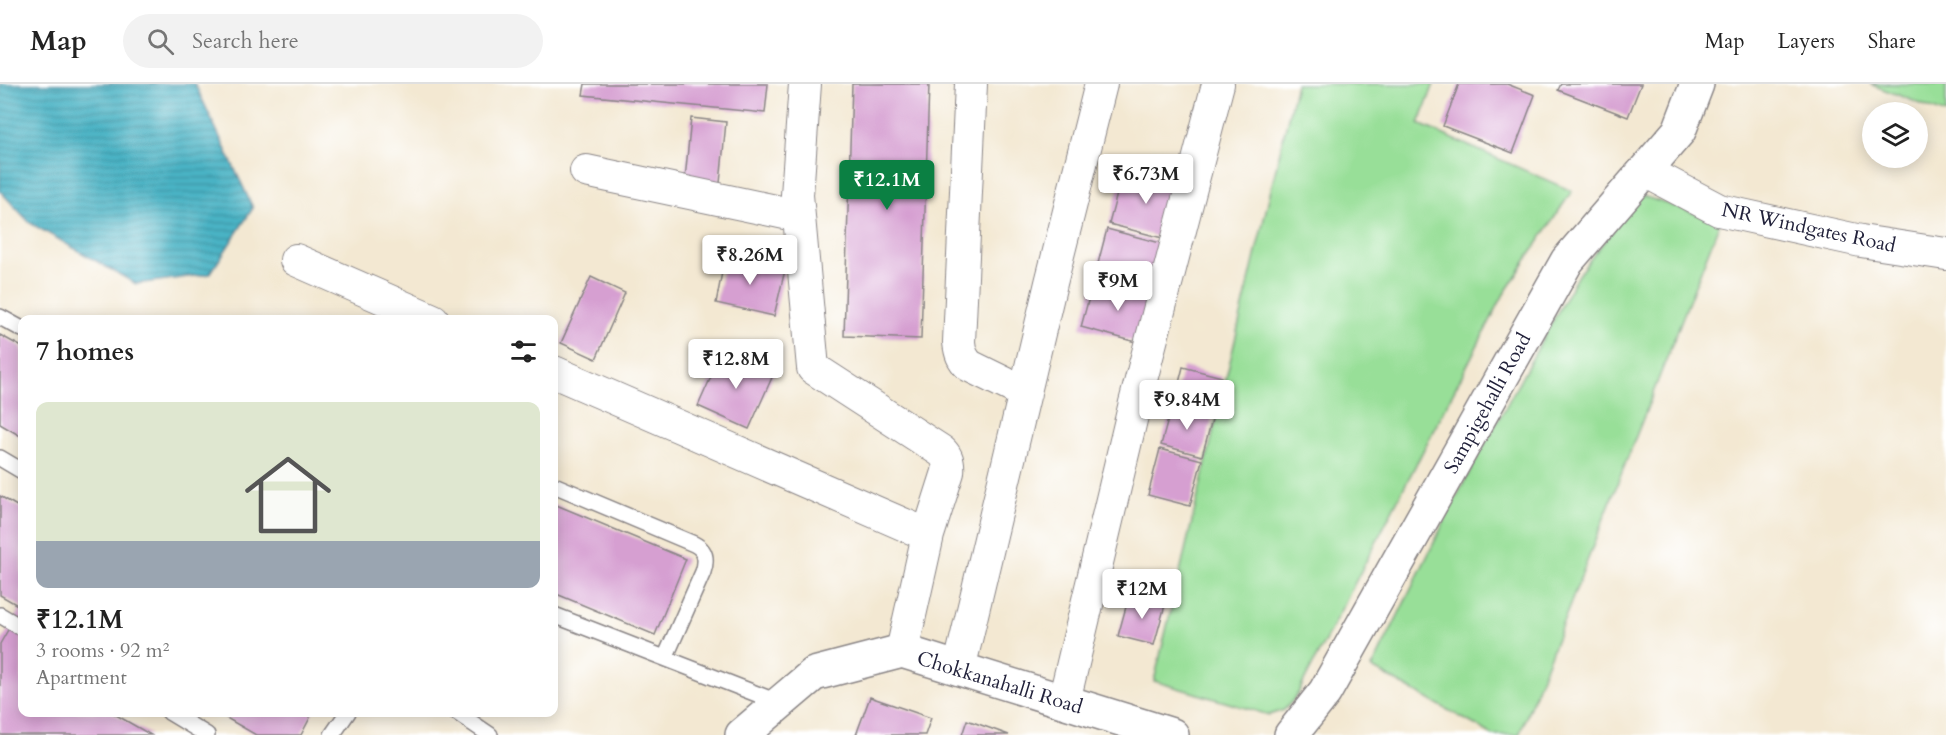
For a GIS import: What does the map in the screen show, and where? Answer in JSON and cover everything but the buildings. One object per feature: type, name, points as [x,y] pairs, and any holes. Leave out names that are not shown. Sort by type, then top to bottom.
[{"type":"street","points":[[805,84],[797,195],[813,368],[946,455],[949,463],[928,535],[902,651]]},
{"type":"street","points":[[971,84],[960,352],[964,361],[970,366],[1025,393]]},
{"type":"street","points":[[959,669],[1101,84]]},
{"type":"street","points":[[1064,701],[1135,403],[1218,84]]},
{"type":"street","name":"Sampigehalli Road","points":[[1291,735],[1325,692],[1566,261],[1679,131],[1697,84]]},
{"type":"street","points":[[586,171],[799,216]]},
{"type":"street","name":"NR Windgates Road","points":[[1645,171],[1719,210],[1861,241],[1946,254]]},
{"type":"street","points":[[296,260],[422,315]]},
{"type":"street","points":[[558,374],[928,535]]},
{"type":"street","name":"Chokkanahalli Road","points":[[742,735],[814,674],[902,651],[1172,735]]},
{"type":"lane","points":[[0,317],[18,327]]},
{"type":"lane","points":[[0,458],[18,469]]},
{"type":"lane","points":[[558,487],[702,549],[706,560],[703,572],[665,658]]},
{"type":"lane","points":[[0,615],[18,626]]},
{"type":"lane","points":[[558,617],[780,703]]},
{"type":"lane","points":[[177,717],[207,735]]},
{"type":"lane","points":[[332,735],[345,717]]},
{"type":"lane","points":[[463,717],[490,735]]},
{"type":"green space","points":[[1296,84],[1434,84],[1419,124],[1572,191],[1504,294],[1296,697],[1284,710],[1269,715],[1154,681]]},
{"type":"green space","points":[[1870,84],[1946,84],[1946,114],[1928,107],[1928,102],[1916,102]]},
{"type":"green space","points":[[1640,195],[1720,222],[1519,735],[1493,735],[1372,668],[1460,490],[1578,275]]},
{"type":"water","points":[[0,84],[195,84],[253,208],[210,274],[136,284],[30,223],[0,191]]}]
